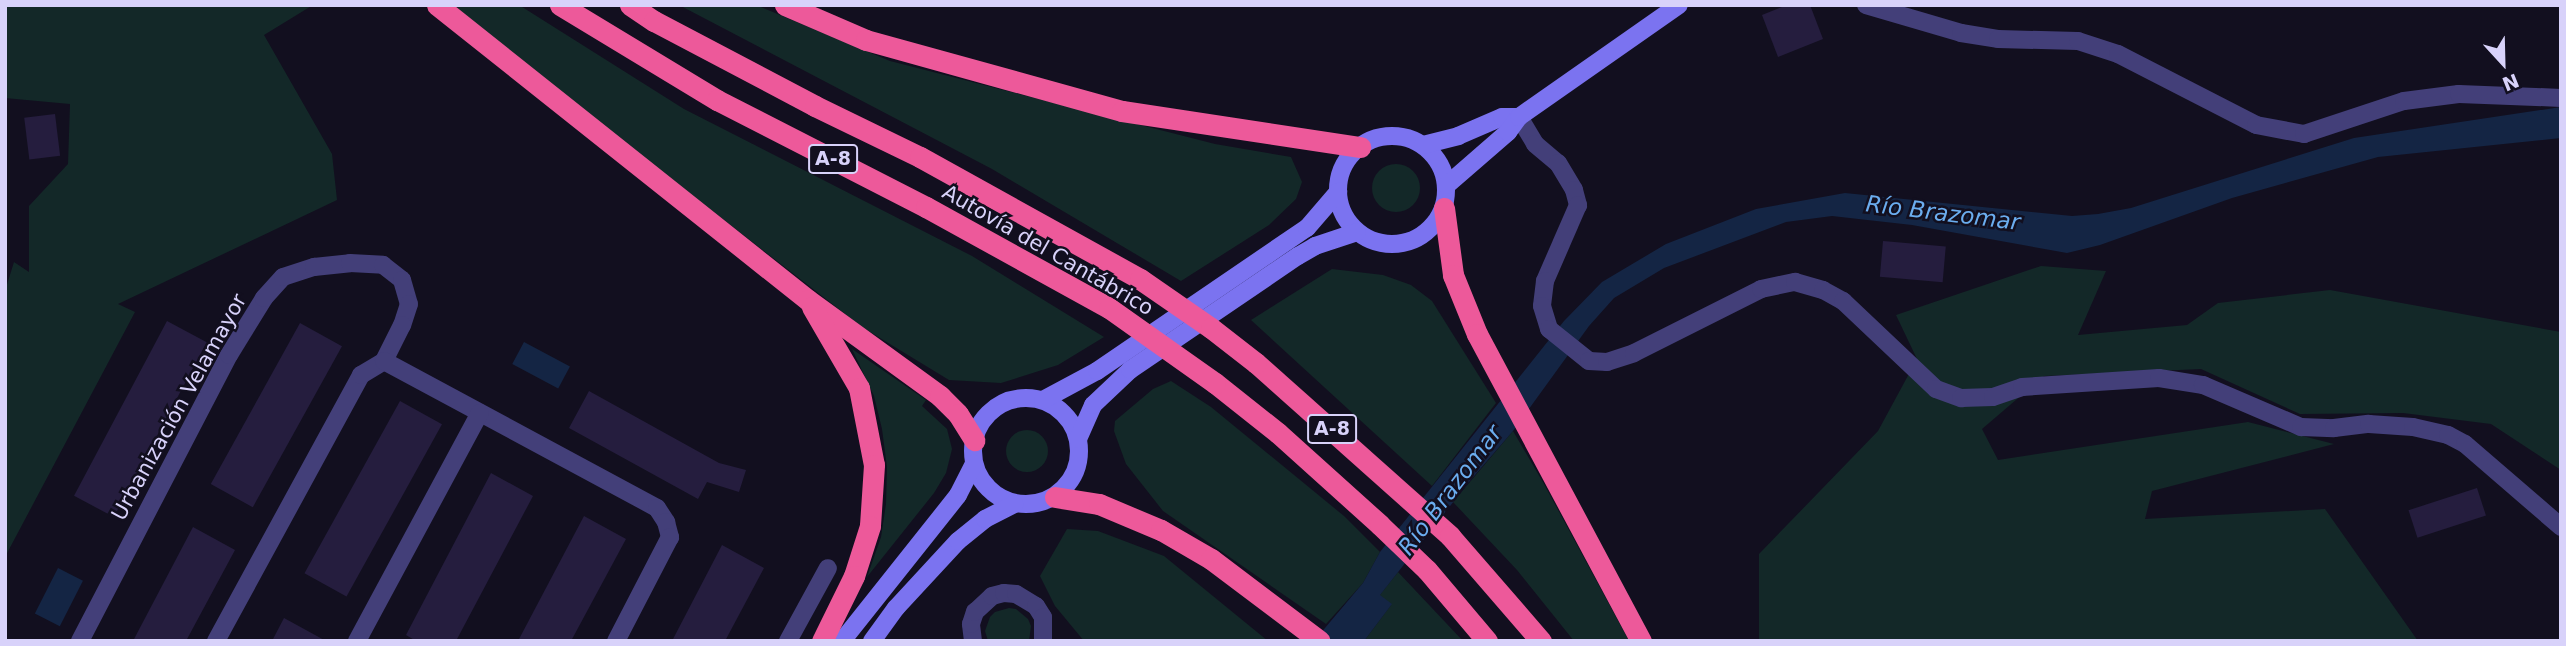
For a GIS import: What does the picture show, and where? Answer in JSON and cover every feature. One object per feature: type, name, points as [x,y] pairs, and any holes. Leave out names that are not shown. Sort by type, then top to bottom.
[{"type":"highway","points":[[438,5],[808,299],[940,396],[958,414],[974,440]]},
{"type":"highway","name":"Autovía del Cantábrico","points":[[559,5],[717,100],[926,207],[1109,308],[1215,383],[1279,433],[1427,570],[1487,641]]},
{"type":"highway","name":"Autovía del Cantábrico","points":[[629,5],[654,22],[920,157],[1140,279],[1211,328],[1256,363],[1450,536],[1541,641]]},
{"type":"highway","points":[[785,5],[866,40],[1122,111],[1360,147]]},
{"type":"highway","points":[[1444,208],[1453,275],[1477,334],[1641,641]]},
{"type":"highway","points":[[808,299],[859,388],[874,465],[870,526],[854,576],[822,641]]},
{"type":"highway","points":[[1055,496],[1099,504],[1161,530],[1211,559],[1316,638]]},
{"type":"street","points":[[1447,185],[1508,132],[1519,117],[1679,5]]},
{"type":"street","points":[[1866,5],[1961,33],[1998,39],[2078,41],[2118,54],[2256,125],[2304,134],[2418,99],[2459,94],[2561,98]]},
{"type":"street","points":[[1423,145],[1458,136],[1502,117],[1519,117]]},
{"type":"street","points":[[1519,117],[1535,144],[1558,163],[1574,190],[1578,205],[1545,281],[1542,306],[1549,329],[1589,361],[1607,362],[1634,353],[1761,289],[1795,282],[1824,290],[1843,302],[1936,389],[1961,398],[1993,397],[2022,387],[2159,378],[2203,385],[2301,428],[2369,424],[2413,427],[2448,435],[2465,444],[2561,527]]},
{"type":"street","points":[[1390,135],[1408,138],[1423,145],[1435,156],[1447,185],[1444,208],[1427,232],[1399,244],[1370,239],[1357,232],[1341,206],[1338,192],[1340,175],[1347,159],[1360,147],[1390,135]]},
{"type":"street","points":[[842,641],[958,495],[974,464],[974,440],[988,414],[999,405],[1021,399],[1043,400],[1097,372],[1307,228],[1338,192]]},
{"type":"street","points":[[1078,439],[1093,405],[1130,370],[1298,256],[1315,246],[1357,232]]},
{"type":"street","name":"Urbanización Velamayor","points":[[79,641],[229,355],[264,298],[283,277],[314,267],[350,263],[383,265],[402,280],[409,304],[402,326],[383,361],[360,375],[216,641]]},
{"type":"street","points":[[383,361],[657,508],[666,522],[670,537],[616,641]]},
{"type":"street","points":[[974,464],[988,489],[1014,504],[1028,505],[1055,496],[1068,486],[1080,455],[1078,439],[1066,415],[1043,400]]},
{"type":"street","points":[[357,641],[480,413]]},
{"type":"street","points":[[872,641],[950,549],[985,519],[1014,504]]},
{"type":"street","points":[[788,641],[828,568]]},
{"type":"street","points":[[972,641],[971,624],[975,612],[992,596],[1004,593],[1016,594],[1037,606],[1042,617],[1043,641]]},
{"type":"green space","points":[[5,5],[313,5],[264,35],[332,154],[337,200],[118,304],[135,312],[5,557],[5,291],[14,262],[29,272],[29,206],[68,164],[70,104],[5,98]]},
{"type":"green space","points":[[447,5],[519,5],[684,109],[972,256],[1104,337],[1058,365],[1001,383],[949,380],[862,327]]},
{"type":"green space","points":[[679,5],[756,5],[890,61],[1215,144],[1291,157],[1302,182],[1296,199],[1269,225],[1181,281],[992,169]]},
{"type":"green space","points":[[1396,164],[1413,171],[1420,188],[1413,205],[1396,212],[1379,205],[1372,188],[1379,171]]},
{"type":"green space","points":[[2041,266],[2106,271],[2078,335],[2187,325],[2218,303],[2330,290],[2561,332],[2561,470],[2491,424],[2403,413],[2300,414],[2201,369],[2044,376],[1982,429],[1998,460],[2248,422],[2334,444],[2152,491],[2145,519],[2325,509],[2418,641],[1759,641],[1759,554],[1878,431],[1917,359],[1896,315]]},
{"type":"green space","points":[[1332,269],[1383,275],[1411,285],[1432,301],[1496,403],[1432,486],[1251,320]]},
{"type":"green space","points":[[852,349],[926,400],[922,406],[947,429],[952,449],[946,473],[934,493],[867,577],[881,537],[886,504],[887,467],[874,396]]},
{"type":"green space","points":[[1171,381],[1211,407],[1344,516],[1380,552],[1363,583],[1326,624],[1163,511],[1126,464],[1114,431],[1115,421],[1153,389]]},
{"type":"green space","points":[[1027,430],[1042,436],[1048,451],[1042,466],[1027,472],[1012,466],[1006,451],[1012,436]]},
{"type":"green space","points":[[1513,431],[1629,641],[1574,641],[1517,570],[1453,502]]},
{"type":"green space","points":[[1067,529],[1098,531],[1164,556],[1268,641],[1084,641],[1055,606],[1040,576]]},
{"type":"green space","points":[[1398,572],[1463,641],[1364,641],[1391,605],[1379,596]]},
{"type":"green space","points":[[1016,609],[1028,619],[1031,626],[1029,641],[988,641],[985,631],[990,617],[995,612]]},
{"type":"water","name":"Río Brazomar","points":[[2561,107],[2561,138],[2378,157],[2232,198],[2100,245],[2067,253],[1912,225],[1832,216],[1786,222],[1664,268],[1614,298],[1589,326],[1513,431],[1380,595],[1392,604],[1364,641],[1314,641],[1363,583],[1380,552],[1564,321],[1602,282],[1666,244],[1756,209],[1845,193],[2072,216],[2098,214],[2131,208],[2354,138]]},
{"type":"water","points":[[524,342],[570,366],[558,388],[512,364]]},
{"type":"water","points":[[58,568],[83,581],[60,626],[35,613]]},
{"type":"building","points":[[1787,5],[1810,5],[1823,39],[1778,57],[1762,15]]},
{"type":"building","points":[[55,114],[60,156],[29,159],[24,118]]},
{"type":"building","points":[[1883,241],[1946,246],[1943,282],[1880,277]]},
{"type":"building","points":[[167,321],[207,342],[114,517],[74,496]]},
{"type":"building","points":[[300,323],[342,346],[253,507],[211,484]]},
{"type":"building","points":[[589,391],[719,463],[746,470],[739,492],[707,482],[698,499],[569,428]]},
{"type":"building","points":[[400,401],[442,424],[346,597],[304,573]]},
{"type":"building","points":[[491,473],[533,496],[456,641],[416,641],[406,635]]},
{"type":"building","points":[[2477,488],[2486,516],[2417,538],[2409,510]]},
{"type":"building","points":[[584,516],[626,539],[571,641],[518,641]]},
{"type":"building","points":[[193,527],[235,550],[186,641],[133,641]]},
{"type":"building","points":[[722,545],[764,568],[725,641],[672,641]]},
{"type":"building","points":[[284,618],[326,641],[272,641]]}]
